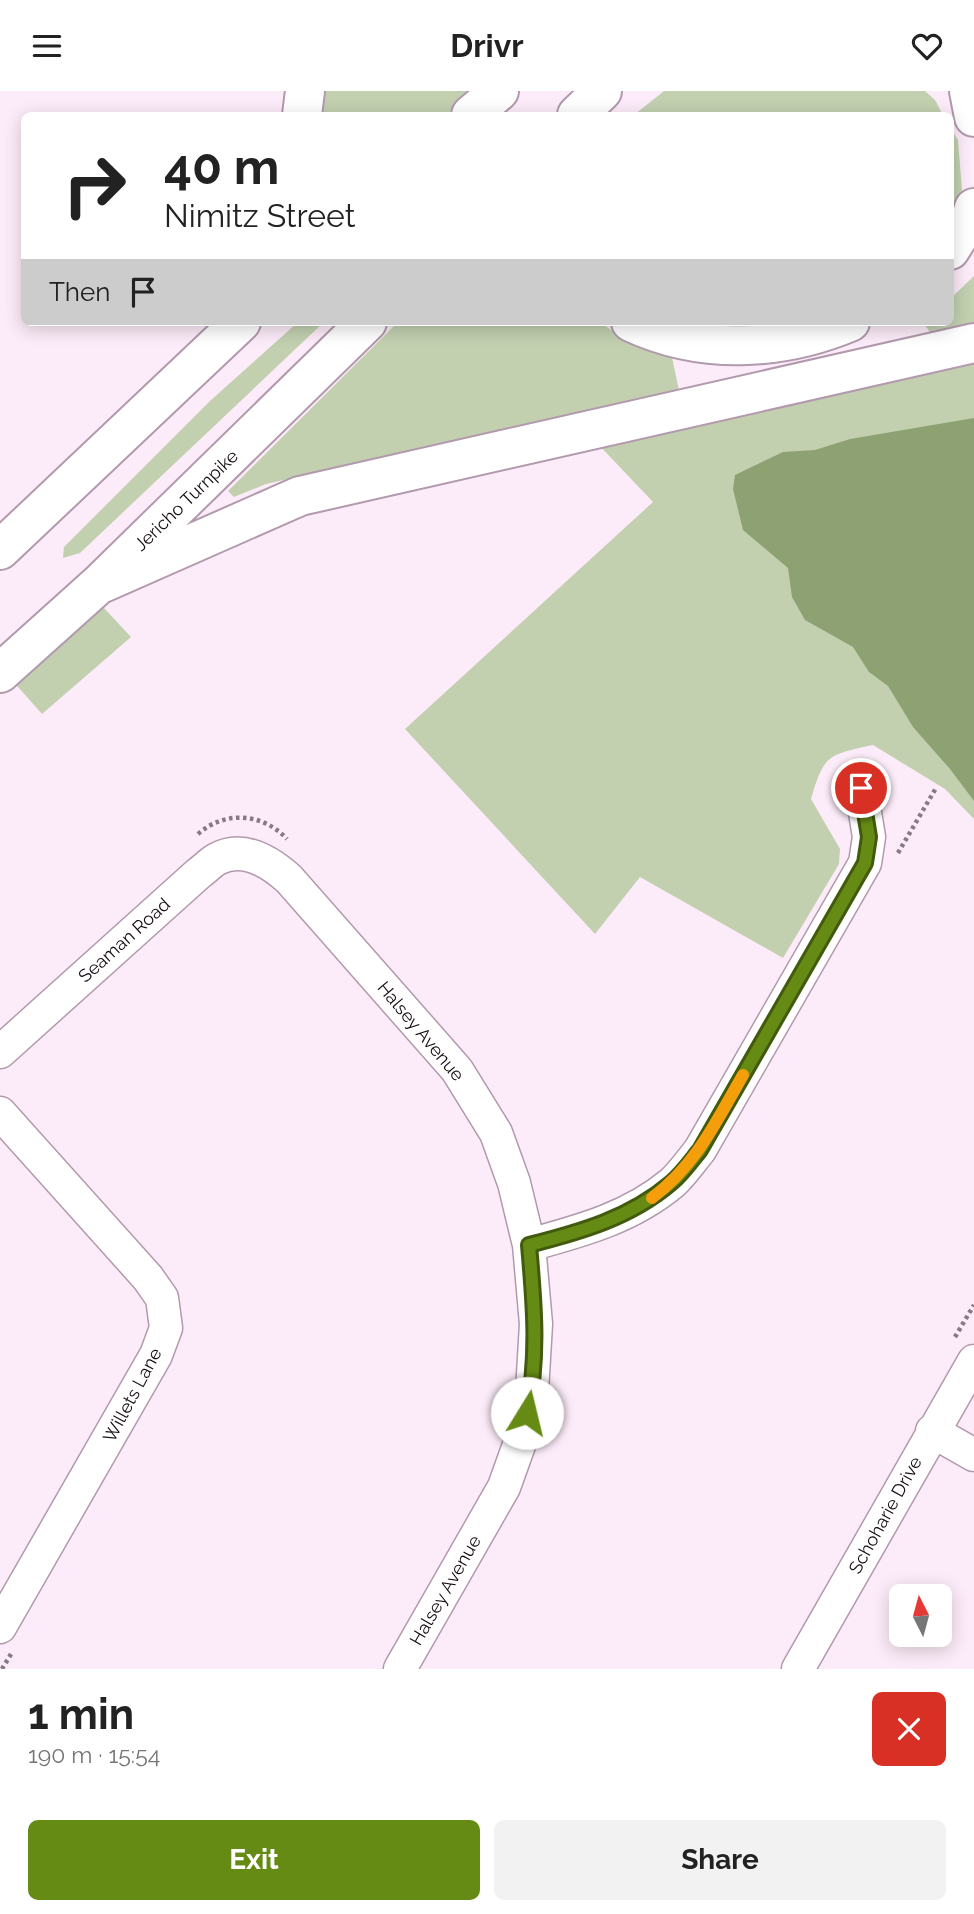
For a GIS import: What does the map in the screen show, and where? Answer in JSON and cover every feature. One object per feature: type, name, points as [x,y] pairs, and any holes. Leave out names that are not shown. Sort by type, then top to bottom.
[{"type":"main road","points":[[302,112],[305,91]]},
{"type":"main road","points":[[474,112],[499,91]]},
{"type":"main road","points":[[580,112],[603,91]]},
{"type":"main road","points":[[612,112],[624,91]]},
{"type":"main road","points":[[972,91],[974,117]]},
{"type":"main road","points":[[954,244],[974,208]]},
{"type":"main road","name":"Jericho Turnpike","points":[[0,673],[98,585],[363,326]]},
{"type":"main road","points":[[640,326],[690,341],[742,347],[788,342],[822,334],[841,326]]},
{"type":"main road","points":[[0,550],[229,329]]},
{"type":"main road","points":[[98,585],[300,496],[974,342]]},
{"type":"street","points":[[529,1245],[591,1229],[642,1205],[674,1181],[700,1150],[865,863],[869,837],[861,788]]},
{"type":"street","name":"Seaman Road","points":[[0,1052],[218,858],[237,854],[251,855],[259,859]]},
{"type":"street","name":"Halsey Avenue","points":[[259,859],[275,867],[289,880],[457,1070],[496,1133],[514,1183],[529,1245],[536,1324],[532,1391],[523,1434],[504,1487],[400,1669]]},
{"type":"street","name":"Willets Lane","points":[[0,1113],[148,1278],[162,1297],[166,1328],[156,1355],[8,1636]]},
{"type":"street","name":"Schoharie Drive","points":[[798,1669],[974,1361]]},
{"type":"street","points":[[932,1431],[974,1455]]},
{"type":"path","points":[[2,1669],[8,1636]]},
{"type":"shaded area","points":[[322,91],[473,91],[450,112],[315,112]]},
{"type":"shaded area","points":[[664,91],[925,91],[935,100],[941,112],[638,112]]},
{"type":"shaded area","points":[[954,134],[958,140],[962,190],[954,203]]},
{"type":"shaded area","points":[[974,276],[974,325],[933,336],[926,326],[954,326],[954,295]]},
{"type":"shaded area","points":[[294,326],[320,326],[80,553],[63,558],[64,547],[210,401]]},
{"type":"shaded area","points":[[394,326],[606,326],[618,335],[671,353],[679,390],[266,484],[234,497],[228,491]]},
{"type":"shaded area","points":[[974,359],[974,819],[945,789],[873,745],[846,751],[824,765],[811,799],[840,849],[839,864],[783,958],[640,877],[595,934],[405,729],[653,502],[596,442]]},
{"type":"shaded area","points":[[974,418],[974,801],[913,727],[888,686],[869,672],[853,647],[805,620],[792,597],[788,568],[743,530],[733,489],[735,475],[783,452],[815,450],[850,439]]},
{"type":"shaded area","points":[[90,593],[131,637],[42,714],[3,670]]},
{"type":"slow traffic","points":[[652,1198],[674,1181],[700,1150],[743,1075]]},
{"type":"route","points":[[527,1413],[532,1391],[536,1324],[529,1245],[591,1229],[642,1205],[674,1181],[700,1150],[865,863],[869,837],[861,788]]}]
